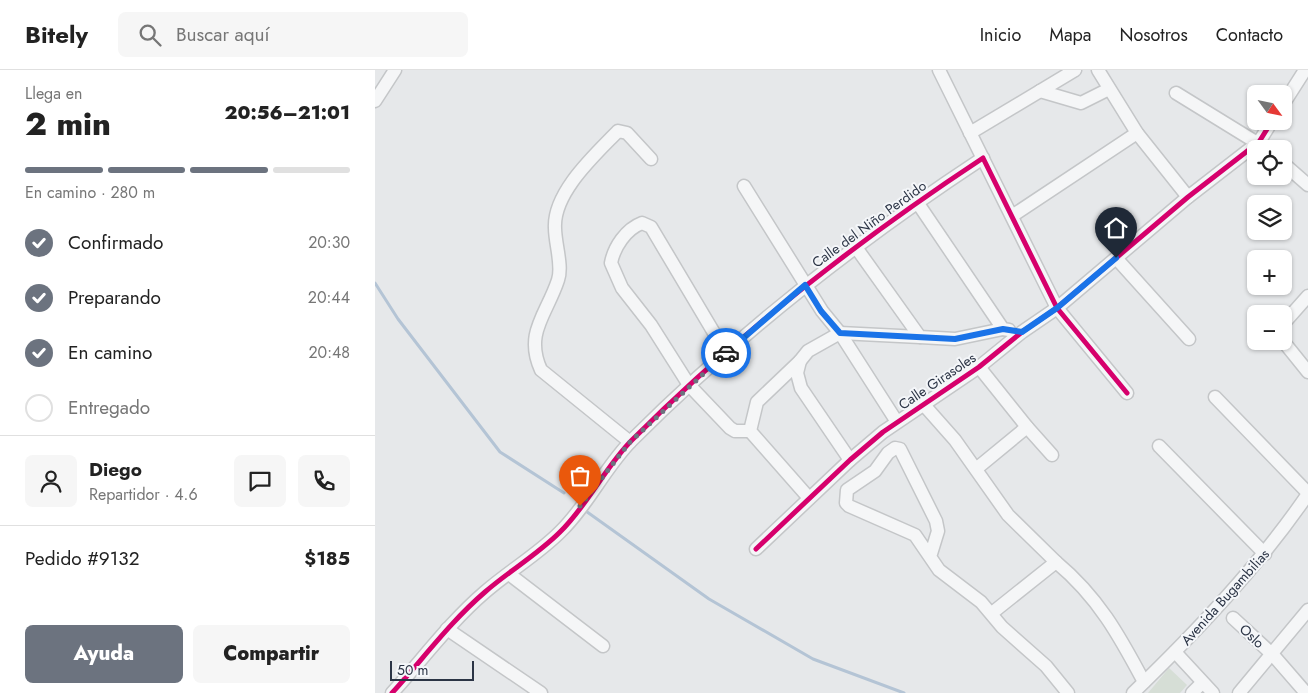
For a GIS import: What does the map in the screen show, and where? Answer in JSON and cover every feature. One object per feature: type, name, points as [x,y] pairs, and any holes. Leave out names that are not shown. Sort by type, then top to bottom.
[{"type":"street","points":[[375,101],[395,70]]},
{"type":"street","points":[[939,70],[1057,308],[1127,393]]},
{"type":"street","points":[[970,133],[1075,70]]},
{"type":"street","points":[[1098,70],[1137,133],[1188,197]]},
{"type":"street","points":[[1293,89],[1305,70]]},
{"type":"street","points":[[1040,91],[1081,103],[1109,89]]},
{"type":"street","points":[[1176,93],[1255,140]]},
{"type":"street","points":[[630,442],[541,370],[534,355],[534,343],[538,326],[561,270],[554,225],[563,197],[576,175],[618,131],[627,133],[651,159]]},
{"type":"street","points":[[1012,216],[1137,133]]},
{"type":"street","name":"Calle Girasoles","points":[[756,549],[850,460],[897,422],[979,367],[1022,332],[1057,308],[1188,197],[1247,156]]},
{"type":"street","name":"Calle del Niño Perdido","points":[[394,693],[447,629],[486,591],[562,530],[630,442],[689,385],[805,285],[855,246],[983,158]]},
{"type":"street","points":[[1292,171],[1308,185]]},
{"type":"street","points":[[744,186],[821,311],[840,333],[897,422]]},
{"type":"street","points":[[917,202],[1003,329]]},
{"type":"street","points":[[726,353],[651,228],[642,223],[634,226],[613,256],[611,263],[622,288],[651,325],[689,385],[730,428],[735,431],[750,431],[809,498]]},
{"type":"street","points":[[855,246],[920,337]]},
{"type":"street","points":[[1116,258],[1189,339]]},
{"type":"street","points":[[1292,314],[1308,296]]},
{"type":"street","points":[[750,431],[757,402],[809,351],[840,333],[955,339],[1003,329],[1022,332]]},
{"type":"street","points":[[1290,350],[1308,372]]},
{"type":"street","points":[[799,361],[797,373],[801,388],[850,460]]},
{"type":"street","points":[[979,367],[1027,427],[1053,455]]},
{"type":"street","points":[[1215,397],[1308,494]]},
{"type":"street","points":[[924,405],[955,440],[1008,515],[1089,592],[1115,628],[1144,682]]},
{"type":"street","points":[[975,469],[1027,427]]},
{"type":"street","points":[[1159,446],[1265,554]]},
{"type":"street","points":[[930,557],[938,531],[936,521],[900,449],[895,448],[888,453],[875,471],[847,490],[846,503],[915,535],[930,557],[939,570],[981,602],[1002,627],[1046,666],[1068,693]]},
{"type":"street","name":"Avenida Bugambilias","points":[[1133,693],[1224,601],[1265,554],[1308,494]]},
{"type":"street","points":[[992,613],[1056,562]]},
{"type":"street","points":[[509,574],[603,646]]},
{"type":"street","name":"Oslo","points":[[1233,618],[1273,655],[1308,610]]},
{"type":"street","points":[[447,629],[541,693]]},
{"type":"street","points":[[1175,652],[1213,693]]},
{"type":"street","points":[[1239,693],[1273,655],[1306,693]]},
{"type":"street","points":[[1192,693],[1202,683]]},
{"type":"shaded area","points":[[1169,668],[1187,685],[1180,693],[1148,693]]},
{"type":"waterway","points":[[375,283],[398,319],[500,452],[564,493]]},
{"type":"waterway","points":[[583,509],[709,599],[813,659],[904,693]]},
{"type":"cycle path","points":[[756,549],[850,460],[883,432],[979,367],[1022,332],[1057,308],[1188,197],[1259,142],[1266,130]]},
{"type":"cycle path","points":[[392,693],[448,628],[472,604],[494,584],[560,532],[579,510],[622,451],[714,362],[845,255],[983,158],[1057,308],[1127,393]]},
{"type":"way so far","points":[[580,506],[630,442],[689,385],[726,353]]},
{"type":"route","points":[[726,353],[805,285],[821,311],[840,333],[955,339],[1003,329],[1022,332],[1057,308],[1116,258]]}]
